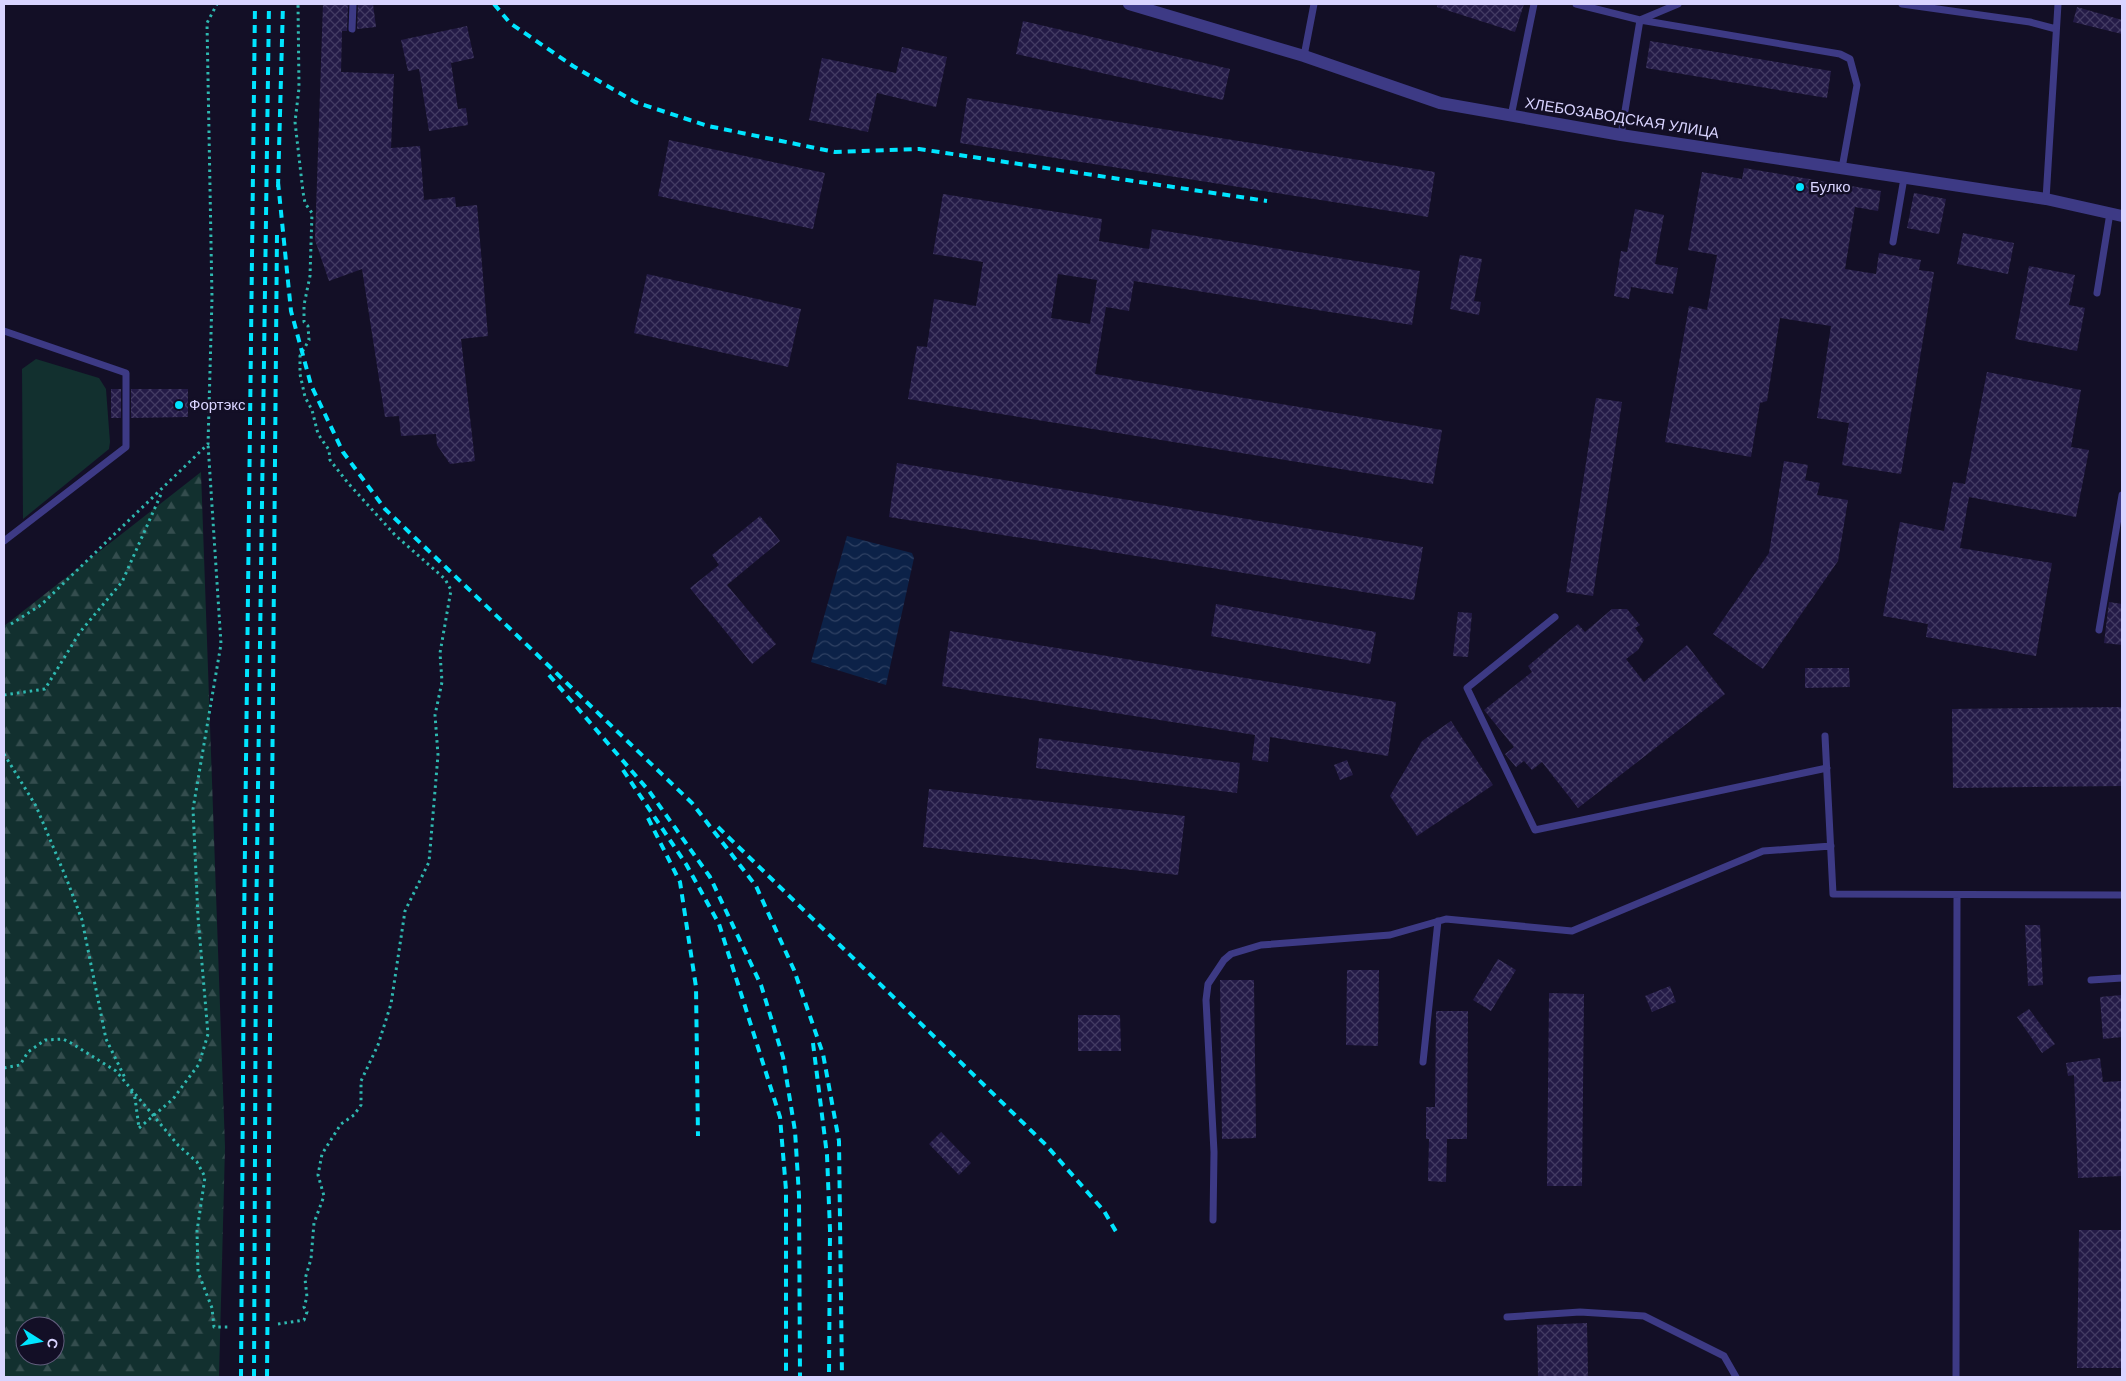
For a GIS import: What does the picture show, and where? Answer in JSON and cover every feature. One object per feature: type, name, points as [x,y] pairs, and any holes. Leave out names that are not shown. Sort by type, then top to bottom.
[{"type":"street","name":"ХЛЕБОЗАВОДСКАЯ УЛИЦА","points":[[1129,4],[1304,56],[1440,103],[1621,135],[2046,199],[2116,215]]},
{"type":"lane","points":[[352,4],[352,29]]},
{"type":"lane","points":[[1304,56],[1314,4]]},
{"type":"lane","points":[[1511,116],[1534,4]]},
{"type":"lane","points":[[1576,4],[1640,20],[1840,54],[1850,60],[1857,84],[1842,168]]},
{"type":"lane","points":[[1640,20],[1678,4]]},
{"type":"lane","points":[[1902,4],[2030,22],[2056,29]]},
{"type":"lane","points":[[2046,199],[2058,4]]},
{"type":"lane","points":[[1621,135],[1640,20]]},
{"type":"lane","points":[[1893,242],[1904,178]]},
{"type":"lane","points":[[2097,293],[2116,215]]},
{"type":"lane","points":[[4,331],[126,373],[126,447],[4,541]]},
{"type":"lane","points":[[2099,630],[2122,495]]},
{"type":"lane","points":[[1555,617],[1467,688],[1534,830],[1827,768]]},
{"type":"lane","points":[[1825,736],[1833,894],[2122,895]]},
{"type":"lane","points":[[1213,1220],[1214,1152],[1206,1000],[1208,984],[1224,960],[1231,954],[1261,945],[1390,935],[1446,919],[1572,931],[1763,851],[1831,846]]},
{"type":"lane","points":[[1956,1377],[1957,895]]},
{"type":"lane","points":[[1423,1062],[1438,921]]},
{"type":"lane","points":[[2091,980],[2122,978]]},
{"type":"lane","points":[[1507,1317],[1580,1312],[1644,1316],[1724,1356],[1736,1377]]},
{"type":"path","points":[[4,754],[36,806],[82,920],[106,1040],[135,1098],[139,1128],[172,1099],[199,1064],[208,1034],[198,917],[193,809],[221,644],[208,444],[212,298],[207,24],[217,4]]},
{"type":"path","points":[[278,1324],[304,1320],[307,1312],[304,1307],[307,1297],[305,1279],[310,1258],[314,1223],[324,1196],[318,1175],[322,1154],[341,1124],[354,1115],[361,1104],[361,1081],[378,1045],[391,1004],[405,911],[429,862],[438,755],[435,715],[442,682],[440,653],[451,590],[445,579],[395,535],[330,460],[329,450],[318,434],[312,410],[305,397],[300,374],[300,356],[309,340],[308,326],[304,322],[304,305],[310,276],[312,213],[305,203],[295,122],[299,88],[298,4]]},
{"type":"path","points":[[11,624],[41,605],[164,489],[208,444]]},
{"type":"path","points":[[4,695],[45,689],[80,632],[122,582],[164,489]]},
{"type":"path","points":[[4,1068],[20,1065],[28,1052],[45,1040],[63,1039],[108,1065],[129,1085],[153,1116],[203,1170],[205,1177],[197,1231],[198,1272],[212,1308],[214,1327],[230,1327]]},
{"type":"green space","points":[[36,359],[99,378],[106,389],[110,442],[109,449],[23,519],[22,369]]},
{"type":"green space","points":[[201,472],[225,1147],[219,1377],[4,1377],[4,626]]},
{"type":"water","points":[[847,536],[912,553],[914,558],[886,685],[811,662]]},
{"type":"building","points":[[323,4],[348,4],[347,31],[342,31],[341,72],[394,74],[391,148],[420,146],[424,200],[455,197],[456,207],[477,205],[488,336],[461,339],[475,461],[450,464],[437,445],[436,434],[401,436],[399,416],[385,417],[362,269],[329,281],[315,240]]},
{"type":"building","points":[[358,4],[373,4],[376,27],[357,29]]},
{"type":"building","points":[[1437,4],[1524,4],[1515,32],[1437,7]]},
{"type":"building","points":[[2077,7],[2122,20],[2122,34],[2073,22]]},
{"type":"building","points":[[1023,21],[1230,69],[1223,100],[1016,54]]},
{"type":"building","points":[[467,26],[474,58],[451,63],[458,109],[466,108],[468,125],[429,131],[419,69],[408,71],[401,40]]},
{"type":"building","points":[[1650,41],[1831,71],[1827,98],[1646,68]]},
{"type":"building","points":[[902,47],[947,57],[936,107],[877,93],[868,132],[809,120],[822,58],[896,73]]},
{"type":"building","points":[[967,98],[1435,172],[1428,217],[960,143]]},
{"type":"building","points":[[669,140],[825,173],[813,229],[658,196]]},
{"type":"building","points":[[1744,168],[1881,191],[1878,211],[1855,207],[1845,269],[1876,274],[1879,253],[1921,260],[1919,270],[1934,272],[1901,474],[1842,465],[1849,423],[1817,418],[1831,326],[1780,318],[1767,401],[1760,403],[1751,457],[1665,442],[1689,306],[1707,310],[1717,255],[1688,250],[1702,172],[1742,179]]},
{"type":"building","points":[[1914,193],[1946,199],[1939,234],[1907,228]]},
{"type":"building","points":[[943,194],[1102,219],[1099,241],[1149,249],[1152,229],[1420,271],[1412,325],[1134,281],[1129,311],[1106,307],[1095,374],[1442,430],[1433,484],[908,399],[917,346],[927,347],[934,299],[976,306],[983,262],[933,254]],"holes":[[[1058,274],[1097,280],[1090,324],[1051,318]]]},
{"type":"building","points":[[1635,209],[1664,215],[1655,264],[1678,268],[1673,294],[1631,287],[1629,299],[1614,296],[1621,251],[1627,252]]},
{"type":"building","points":[[1963,233],[2014,243],[2008,274],[1957,264]]},
{"type":"building","points":[[1460,255],[1482,259],[1474,301],[1481,302],[1479,315],[1450,309]]},
{"type":"building","points":[[2029,266],[2075,275],[2069,305],[2085,308],[2077,351],[2015,339]]},
{"type":"building","points":[[647,274],[801,309],[788,367],[634,333]]},
{"type":"building","points":[[1987,372],[2081,390],[2071,447],[2089,450],[2076,517],[1969,497],[1960,548],[2052,563],[2036,656],[1926,637],[1928,624],[1883,616],[1900,522],[1944,531],[1953,482],[1965,484]]},
{"type":"building","points":[[111,389],[121,389],[121,418],[111,418]]},
{"type":"building","points":[[131,389],[188,389],[188,417],[131,418]]},
{"type":"building","points":[[1596,398],[1622,402],[1593,596],[1566,592]]},
{"type":"building","points":[[1784,461],[1808,465],[1805,480],[1820,483],[1817,495],[1848,500],[1838,561],[1763,669],[1713,634],[1769,553]]},
{"type":"building","points":[[897,463],[1423,547],[1414,600],[889,517]]},
{"type":"building","points":[[760,516],[780,541],[727,585],[776,644],[752,664],[690,588],[719,565],[712,555]]},
{"type":"building","points":[[2109,602],[2122,604],[2122,645],[2104,643]]},
{"type":"building","points":[[1216,604],[1376,632],[1370,664],[1211,636]]},
{"type":"building","points":[[1612,609],[1627,609],[1640,625],[1635,628],[1644,640],[1638,650],[1626,659],[1644,682],[1687,645],[1725,694],[1578,808],[1542,762],[1532,770],[1524,761],[1516,767],[1505,754],[1514,747],[1484,710],[1532,672],[1528,666],[1578,624],[1585,632]]},
{"type":"building","points":[[1458,612],[1472,613],[1468,657],[1453,656]]},
{"type":"building","points":[[950,631],[1396,702],[1388,756],[1270,737],[1268,762],[1252,760],[1255,735],[942,686]]},
{"type":"building","points":[[1805,668],[1849,668],[1850,687],[1805,688]]},
{"type":"building","points":[[2122,707],[2122,786],[1953,788],[1952,709]]},
{"type":"building","points":[[1451,721],[1493,785],[1417,836],[1390,796],[1422,741]]},
{"type":"building","points":[[1039,738],[1240,763],[1237,793],[1036,768]]},
{"type":"building","points":[[1347,760],[1353,775],[1340,780],[1334,765]]},
{"type":"building","points":[[929,789],[1185,816],[1178,875],[923,847]]},
{"type":"building","points":[[2025,925],[2040,925],[2043,985],[2028,986]]},
{"type":"building","points":[[1498,959],[1516,970],[1491,1011],[1473,1000]]},
{"type":"building","points":[[1347,970],[1379,970],[1378,1046],[1346,1045]]},
{"type":"building","points":[[1220,980],[1254,980],[1256,1138],[1222,1139]]},
{"type":"building","points":[[1670,986],[1676,1002],[1652,1012],[1645,996]]},
{"type":"building","points":[[1549,993],[1584,994],[1582,1186],[1547,1186]]},
{"type":"building","points":[[2122,995],[2122,1037],[2103,1039],[2100,997]]},
{"type":"building","points":[[2029,1009],[2055,1044],[2042,1053],[2017,1017]]},
{"type":"building","points":[[1436,1011],[1468,1011],[1467,1139],[1447,1139],[1446,1182],[1428,1181],[1429,1139],[1426,1139],[1426,1107],[1435,1107]]},
{"type":"building","points":[[1078,1015],[1120,1015],[1121,1051],[1078,1051]]},
{"type":"building","points":[[2100,1058],[2103,1082],[2122,1081],[2122,1176],[2078,1178],[2074,1075],[2068,1076],[2066,1063]]},
{"type":"building","points":[[941,1132],[971,1163],[959,1175],[929,1144]]},
{"type":"building","points":[[2079,1230],[2122,1230],[2122,1368],[2077,1368]]},
{"type":"building","points":[[1587,1323],[1588,1377],[1538,1377],[1537,1325]]},
{"type":"railway","points":[[241,1377],[244,930],[255,4]]},
{"type":"railway","points":[[254,1377],[256,930],[269,4]]},
{"type":"railway","points":[[278,187],[283,4]]},
{"type":"railway","points":[[494,4],[510,23],[573,66],[635,102],[708,126],[835,152],[919,149],[1267,201]]},
{"type":"railway","points":[[278,182],[291,311],[311,385],[343,452],[385,509],[692,803],[756,886],[794,970],[823,1054],[839,1141],[842,1377]]},
{"type":"railway","points":[[267,1377],[277,232]]},
{"type":"railway","points":[[549,675],[649,791],[710,877],[761,985],[783,1057],[795,1131],[799,1195],[800,1377]]},
{"type":"railway","points":[[623,770],[686,864],[719,924],[780,1117],[786,1190],[786,1377]]},
{"type":"railway","points":[[648,818],[680,882],[696,987],[698,1136]]},
{"type":"railway","points":[[718,827],[1046,1145],[1104,1211],[1118,1235]]},
{"type":"railway","points":[[813,1043],[827,1155],[830,1230],[829,1377]]},
{"type":"place","name":"Булко","points":[[1800,187]]},
{"type":"place","name":"Фортэкс","points":[[179,405]]}]
